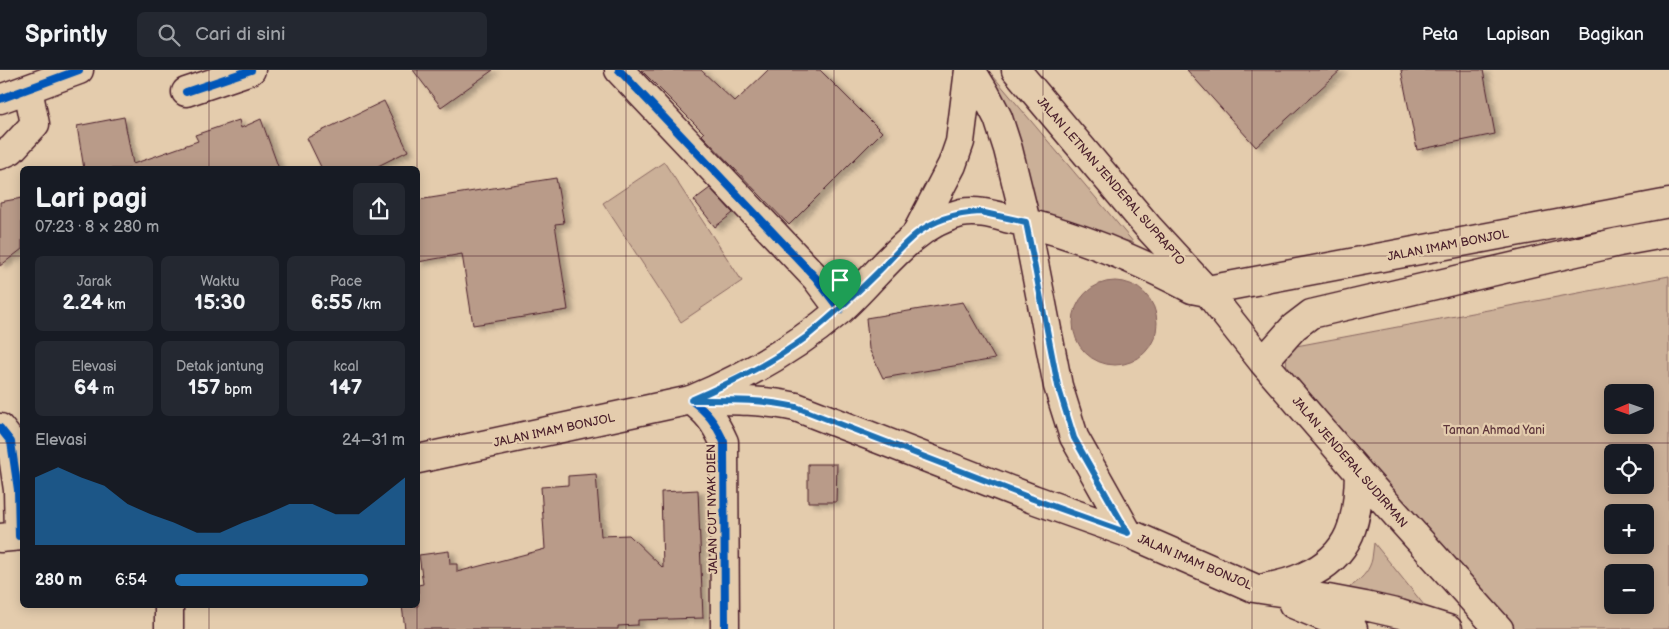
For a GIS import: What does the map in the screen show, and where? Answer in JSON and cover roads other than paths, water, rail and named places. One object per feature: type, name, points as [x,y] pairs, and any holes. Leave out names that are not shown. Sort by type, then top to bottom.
[{"type":"main road","points":[[0,99],[79,70]]},
{"type":"main road","points":[[186,92],[251,70]]},
{"type":"main road","points":[[619,70],[816,278],[840,310]]},
{"type":"main road","points":[[970,70],[985,92],[998,118],[1008,148],[1026,222],[1058,386],[1074,438],[1128,533]]},
{"type":"main road","name":"JALAN IMAM BONJOL","points":[[916,234],[952,164],[960,142],[970,70]]},
{"type":"main road","name":"JALAN LETNAN JENDERAL SUPRAPTO","points":[[1017,70],[1148,227],[1206,290]]},
{"type":"main road","points":[[0,155],[11,150],[36,124],[28,89]]},
{"type":"main road","name":"JALAN IMAM BONJOL","points":[[420,459],[691,400],[730,383],[802,340],[840,310],[916,234],[945,218],[963,213],[980,212],[1026,222],[1133,259],[1195,290],[1206,290],[1669,203]]},
{"type":"main road","points":[[1264,362],[1294,327],[1311,314],[1669,232]]},
{"type":"main road","name":"JALAN JENDERAL SUDIRMAN","points":[[1206,290],[1359,474],[1499,629]]},
{"type":"main road","name":"JALAN IMAM BONJOL","points":[[691,400],[755,400],[777,402],[796,407],[1024,496],[1128,533],[1254,588],[1365,606],[1400,614],[1448,629]]},
{"type":"main road","name":"JALAN CUT NYAK DIEN","points":[[691,400],[707,412],[717,426],[724,442],[725,629]]},
{"type":"main road","points":[[0,428],[11,442],[18,490],[14,537]]},
{"type":"main road","points":[[1254,588],[1294,581],[1329,562],[1341,551],[1356,518],[1359,474]]},
{"type":"main road","points":[[1254,588],[1353,629]]},
{"type":"main road","points":[[169,608],[169,629]]},
{"type":"park label","name":"Taman Ahmad Yani","points":[[1494,430]]}]
